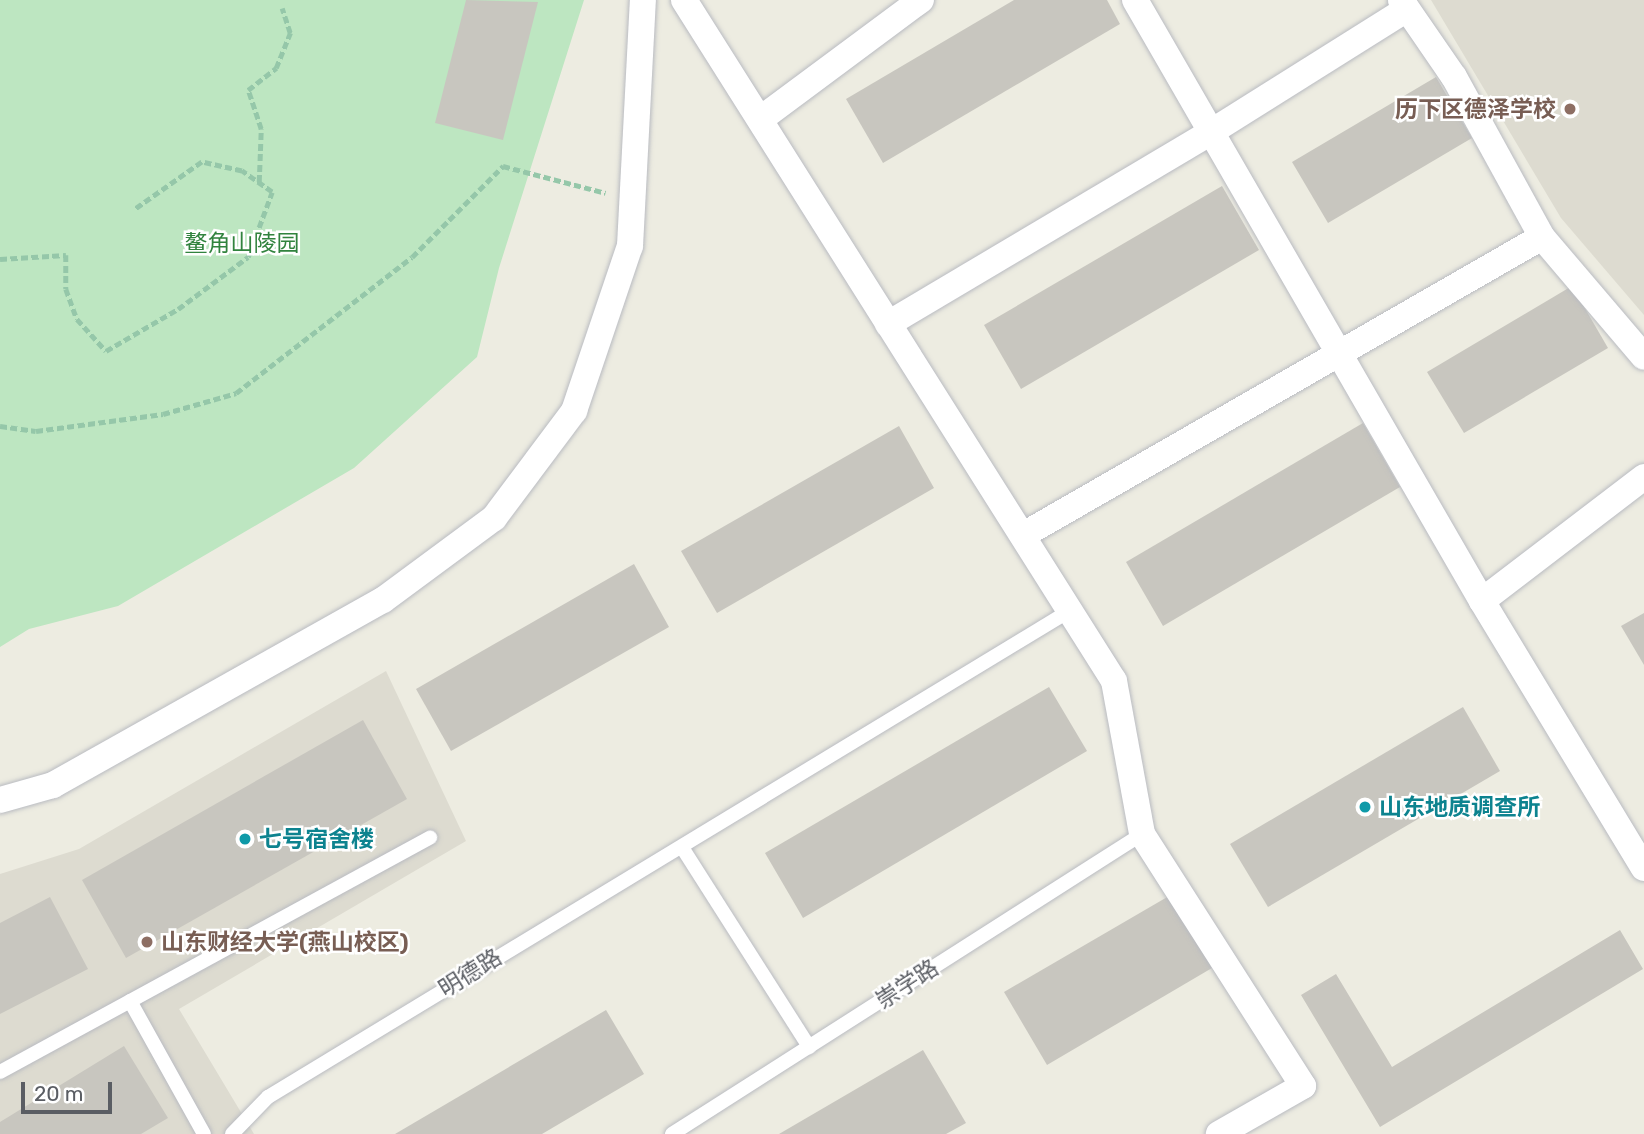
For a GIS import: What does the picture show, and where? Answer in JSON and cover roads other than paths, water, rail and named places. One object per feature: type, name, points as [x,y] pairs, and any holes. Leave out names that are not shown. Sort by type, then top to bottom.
[{"type":"street","points":[[0,800],[53,785],[383,600],[494,518],[574,411],[630,246],[643,0]]},
{"type":"street","points":[[684,0],[722,64],[762,117],[888,324],[1025,534],[1114,681],[1142,834],[1303,1086],[1219,1134]]},
{"type":"street","points":[[762,117],[921,0]]},
{"type":"street","points":[[1135,0],[1482,601],[1644,868]]},
{"type":"street","points":[[888,324],[1212,132],[1404,4],[1454,77],[1542,237],[1644,357]]},
{"type":"street","points":[[1025,534],[1341,357],[1542,237]]},
{"type":"street","points":[[1482,601],[1644,477]]},
{"type":"lane","name":"明德路","points":[[232,1134],[268,1097],[604,891],[719,828],[1071,610]]},
{"type":"lane","name":"崇学路","points":[[673,1134],[1142,834]]},
{"type":"lane","points":[[0,1072],[430,838]]},
{"type":"lane","points":[[683,849],[808,1047]]},
{"type":"lane","points":[[130,1001],[204,1134]]},
{"type":"place","name":"历下区德泽学校","points":[[1570,109]]},
{"type":"place","name":"山东地质调查所","points":[[1365,807]]},
{"type":"place","name":"七号宿舍楼","points":[[245,839]]},
{"type":"place","name":"山东财经大学(燕山校区)","points":[[147,942]]},
{"type":"park label","name":"鳌角山陵园","points":[[242,243]]}]
